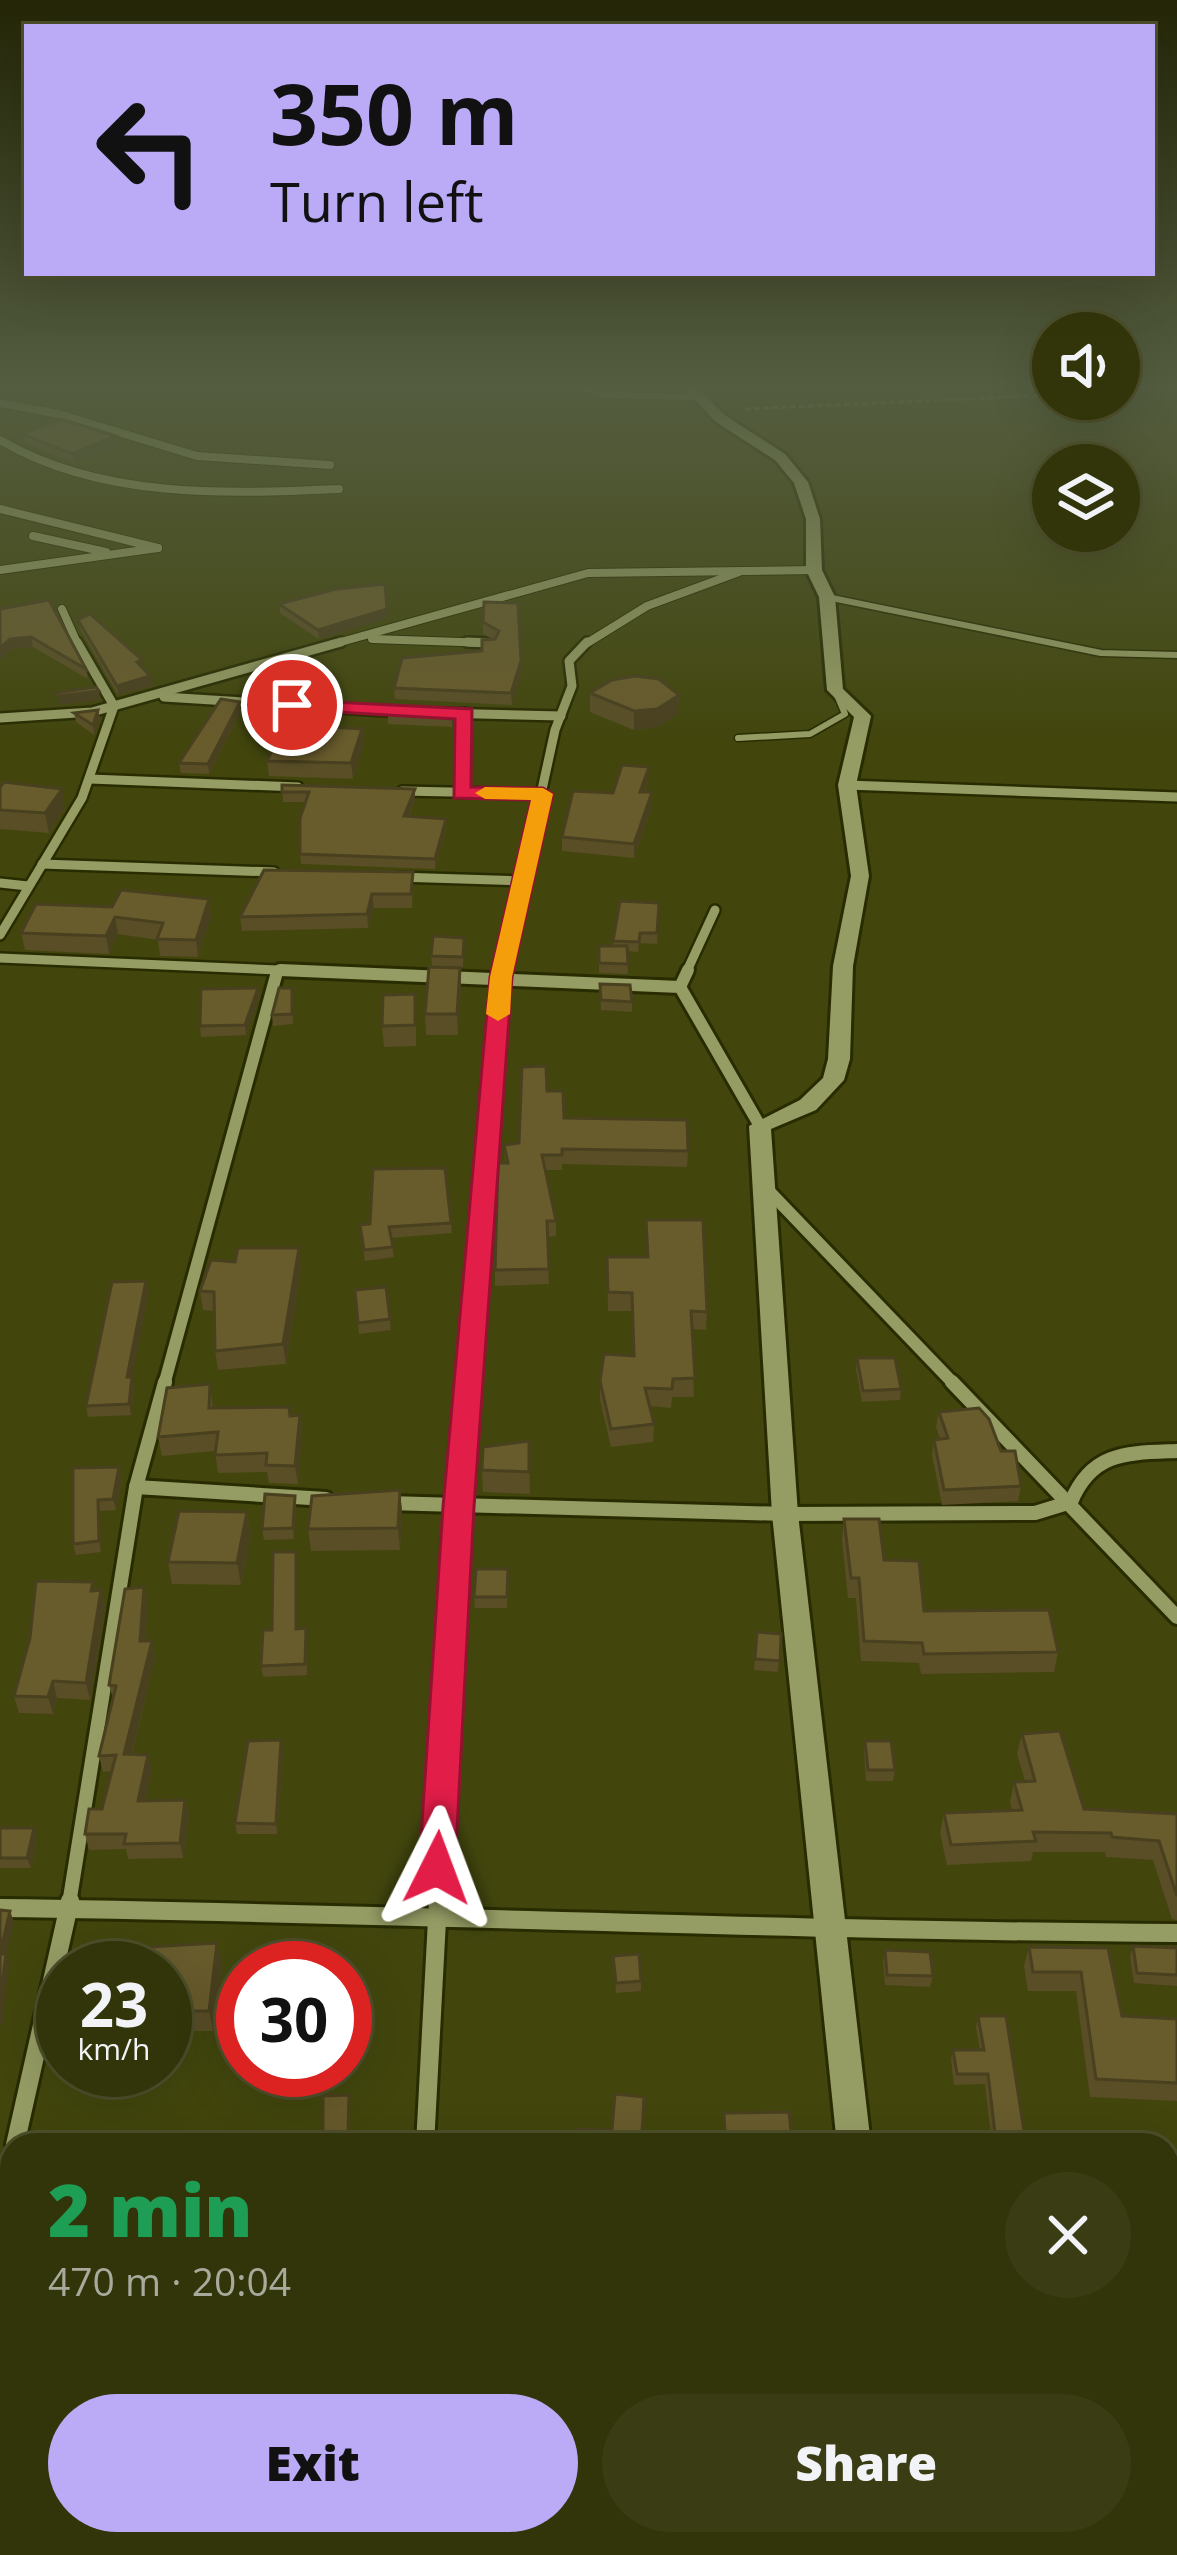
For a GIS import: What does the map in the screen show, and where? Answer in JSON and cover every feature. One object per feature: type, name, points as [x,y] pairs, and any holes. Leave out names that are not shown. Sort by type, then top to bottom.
[{"type":"street","points":[[760,1126],[808,1105],[833,1080],[843,966],[860,876],[847,785],[863,716],[835,690],[827,597],[814,570],[813,519],[808,502]]},
{"type":"street","points":[[0,509],[158,548],[0,570]]},
{"type":"street","points":[[33,536],[118,554]]},
{"type":"street","points":[[0,718],[92,712],[588,573],[814,570]]},
{"type":"street","points":[[425,2133],[459,1507],[501,977],[572,686],[569,661],[584,642],[620,621],[739,572]]},
{"type":"street","points":[[62,609],[92,675],[114,706]]},
{"type":"street","points":[[359,639],[490,643]]},
{"type":"street","points":[[150,696],[405,712]]},
{"type":"street","points":[[0,935],[89,779],[114,706]]},
{"type":"street","points":[[425,712],[561,716]]},
{"type":"street","points":[[461,793],[465,713]]},
{"type":"street","points":[[89,779],[322,788]]},
{"type":"street","points":[[847,785],[1177,796]]},
{"type":"street","points":[[391,790],[543,794]]},
{"type":"street","points":[[42,864],[296,873]]},
{"type":"street","points":[[388,876],[526,881]]},
{"type":"street","points":[[0,884],[28,886]]},
{"type":"street","points":[[680,987],[715,910]]},
{"type":"street","points":[[0,958],[680,987]]},
{"type":"street","points":[[18,2133],[69,1907],[136,1487],[277,972]]},
{"type":"street","points":[[680,987],[760,1126],[785,1514],[852,2133]]},
{"type":"street","points":[[764,1186],[1177,1617]]},
{"type":"street","points":[[1071,1502],[1084,1469],[1098,1458],[1177,1451]]},
{"type":"street","points":[[136,1487],[344,1500]]},
{"type":"street","points":[[366,1501],[785,1514],[1035,1513],[1071,1502]]},
{"type":"street","points":[[0,1908],[434,1913],[827,1931],[1177,1934]]},
{"type":"lane","points":[[827,597],[1101,653],[1177,655]]},
{"type":"lane","points":[[738,737],[800,736],[834,727],[844,714],[835,690]]},
{"type":"building","points":[[385,584],[387,609],[318,630],[279,604],[336,589]]},
{"type":"building","points":[[49,600],[86,669],[31,637],[10,639],[0,648],[0,609]]},
{"type":"building","points":[[484,602],[518,603],[521,661],[511,693],[394,688],[402,658],[482,651],[482,640],[495,639],[499,631],[483,622]]},
{"type":"building","points":[[90,614],[142,660],[137,662],[150,676],[117,686],[78,620]]},
{"type":"building","points":[[659,679],[679,695],[657,709],[634,711],[590,693],[612,680]]},
{"type":"building","points":[[96,687],[99,691],[55,693]]},
{"type":"building","points":[[221,699],[240,702],[208,764],[179,763]]},
{"type":"building","points":[[390,707],[452,710],[452,717],[388,714]]},
{"type":"building","points":[[98,710],[93,725],[74,713]]},
{"type":"building","points":[[296,725],[362,729],[351,763],[267,761],[282,729],[297,730]]},
{"type":"building","points":[[622,765],[649,767],[640,792],[652,792],[634,844],[562,837],[573,791],[613,793]]},
{"type":"building","points":[[4,782],[62,789],[45,813],[0,810]]},
{"type":"building","points":[[282,785],[415,789],[404,816],[446,819],[435,859],[300,854],[300,818],[309,792],[282,792]]},
{"type":"building","points":[[264,870],[413,872],[411,894],[372,894],[367,914],[240,917]]},
{"type":"building","points":[[121,890],[209,899],[196,940],[157,939],[163,923],[115,917],[106,936],[21,933],[36,904],[112,907]]},
{"type":"building","points":[[620,901],[659,903],[657,933],[640,933],[639,942],[613,941]]},
{"type":"building","points":[[433,936],[464,938],[463,957],[431,956]]},
{"type":"building","points":[[599,946],[627,946],[628,964],[599,963]]},
{"type":"building","points":[[429,967],[460,968],[457,1014],[425,1014]]},
{"type":"building","points":[[600,984],[630,985],[632,1002],[601,1000]]},
{"type":"building","points":[[258,988],[245,1025],[200,1026],[201,989]]},
{"type":"building","points":[[279,988],[292,988],[292,1014],[272,1015]]},
{"type":"building","points":[[415,994],[415,1025],[382,1026],[383,995]]},
{"type":"building","points":[[546,1066],[547,1091],[563,1091],[564,1118],[687,1120],[688,1151],[562,1149],[562,1155],[542,1155],[556,1221],[547,1221],[549,1269],[495,1270],[498,1163],[508,1163],[504,1145],[519,1143],[522,1067]]},
{"type":"building","points":[[445,1168],[451,1223],[389,1227],[393,1247],[364,1250],[360,1225],[370,1224],[373,1169]]},
{"type":"building","points":[[646,1220],[703,1220],[707,1312],[691,1311],[695,1378],[673,1379],[672,1389],[645,1388],[654,1424],[611,1429],[600,1381],[604,1354],[634,1356],[632,1293],[608,1292],[607,1257],[648,1257]]},
{"type":"building","points":[[238,1248],[299,1248],[283,1344],[215,1351],[214,1292],[200,1291],[211,1260],[235,1262]]},
{"type":"building","points":[[146,1281],[127,1377],[132,1377],[129,1404],[86,1406],[112,1282]]},
{"type":"building","points":[[386,1287],[390,1319],[358,1323],[355,1290]]},
{"type":"building","points":[[857,1358],[895,1358],[901,1389],[863,1391]]},
{"type":"building","points":[[210,1384],[209,1408],[289,1407],[290,1416],[300,1415],[295,1466],[266,1465],[267,1453],[215,1455],[218,1432],[158,1437],[167,1388]]},
{"type":"building","points":[[979,1408],[989,1419],[1001,1451],[1015,1451],[1021,1486],[944,1490],[934,1440],[948,1438],[939,1412]]},
{"type":"building","points":[[529,1441],[529,1472],[482,1470],[483,1447]]},
{"type":"building","points":[[119,1467],[113,1499],[98,1500],[99,1541],[73,1544],[73,1468]]},
{"type":"building","points":[[400,1490],[398,1528],[308,1529],[312,1496]]},
{"type":"building","points":[[265,1494],[295,1496],[293,1528],[262,1529]]},
{"type":"building","points":[[179,1511],[247,1512],[237,1563],[168,1562]]},
{"type":"building","points":[[844,1519],[879,1519],[884,1560],[919,1561],[924,1611],[1049,1610],[1058,1652],[924,1654],[922,1643],[864,1641],[859,1578],[851,1578]]},
{"type":"building","points":[[273,1552],[296,1552],[296,1629],[306,1628],[305,1664],[261,1666],[263,1630],[272,1630]]},
{"type":"building","points":[[476,1569],[508,1569],[507,1597],[474,1597]]},
{"type":"building","points":[[36,1581],[93,1582],[91,1591],[101,1590],[86,1683],[53,1681],[48,1697],[14,1696],[30,1638]]},
{"type":"building","points":[[144,1587],[140,1641],[152,1641],[124,1754],[148,1755],[138,1801],[185,1800],[180,1843],[124,1844],[126,1834],[85,1834],[89,1809],[102,1809],[116,1755],[99,1756],[116,1686],[109,1685],[125,1589]]},
{"type":"building","points":[[757,1632],[781,1634],[780,1661],[755,1659]]},
{"type":"building","points":[[1060,1731],[1084,1809],[1177,1814],[1177,1896],[1159,1841],[1112,1837],[1111,1833],[1033,1832],[1036,1841],[951,1845],[944,1813],[1022,1810],[1014,1782],[1035,1781],[1022,1734]]},
{"type":"building","points":[[281,1740],[276,1824],[235,1823],[248,1741]]},
{"type":"building","points":[[865,1741],[891,1741],[895,1770],[868,1770]]},
{"type":"building","points":[[0,1828],[34,1828],[27,1858],[0,1858]]},
{"type":"building","points":[[0,1910],[10,1911],[0,1953]]},
{"type":"building","points":[[216,1943],[209,2011],[192,2011],[192,1944]]},
{"type":"building","points":[[1133,1946],[1177,1948],[1177,1975],[1137,1973]]},
{"type":"building","points":[[1029,1947],[1108,1948],[1122,2016],[1177,2019],[1177,2083],[1096,2079],[1081,1972],[1033,1972]]},
{"type":"building","points":[[885,1950],[930,1952],[933,1976],[887,1975]]},
{"type":"building","points":[[0,1954],[6,1954],[0,2002]]},
{"type":"building","points":[[639,1954],[641,1981],[616,1983],[613,1956]]},
{"type":"building","points":[[978,2016],[1006,2016],[1024,2133],[995,2133],[988,2074],[957,2074],[953,2050],[984,2050]]},
{"type":"building","points":[[615,2094],[644,2097],[642,2133],[576,2133],[576,2129],[612,2130]]},
{"type":"building","points":[[323,2097],[349,2097],[348,2132],[323,2133]]},
{"type":"building","points":[[789,2112],[791,2132],[820,2133],[725,2133],[724,2113]]},
{"type":"slow traffic","points":[[485,793],[543,794],[501,977],[498,1014]]},
{"type":"route","points":[[292,705],[465,713],[459,757],[461,793],[543,794],[501,977],[459,1507],[437,1868]]}]
